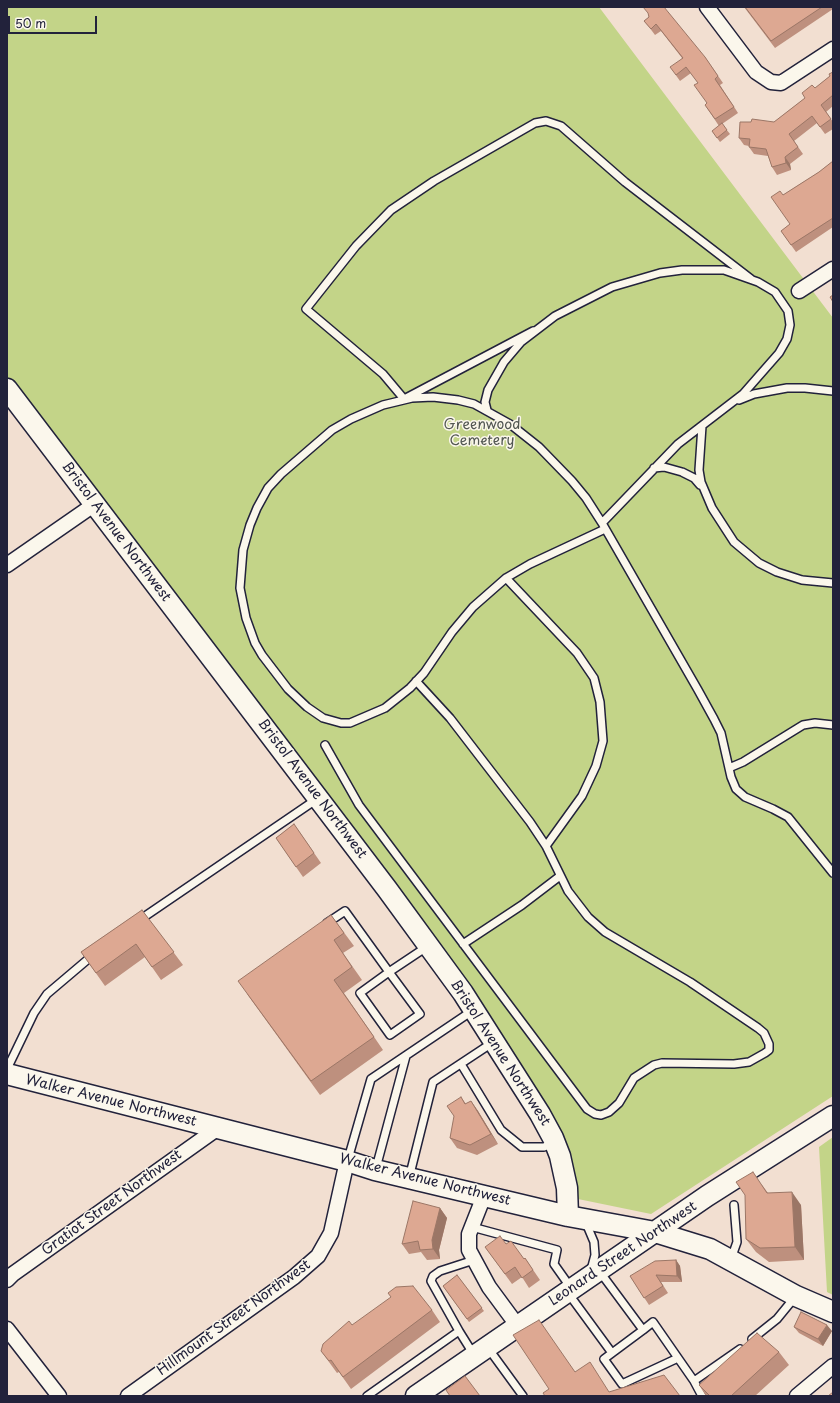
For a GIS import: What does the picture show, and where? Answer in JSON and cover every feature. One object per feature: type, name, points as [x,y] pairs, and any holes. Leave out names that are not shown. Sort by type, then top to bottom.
[{"type":"main road","name":"Bristol Avenue Northwest","points":[[7,389],[319,798],[474,1010],[540,1114],[555,1142],[560,1156],[567,1188],[577,1217]]},
{"type":"main road","name":"Walker Avenue Northwest","points":[[7,1074],[347,1161],[375,1170],[577,1217],[655,1232],[710,1249],[796,1296],[833,1312]]},
{"type":"main road","name":"Leonard Street Northwest","points":[[416,1396],[480,1350],[707,1196],[833,1116]]},
{"type":"street","points":[[707,7],[756,72],[771,82],[781,83],[833,49]]},
{"type":"street","points":[[798,291],[833,269]]},
{"type":"street","points":[[7,565],[95,504]]},
{"type":"street","name":"Gratiot Street Northwest","points":[[7,1280],[218,1128]]},
{"type":"street","name":"Hillmount Street Northwest","points":[[128,1396],[294,1276],[318,1256],[331,1233],[347,1161]]},
{"type":"street","points":[[484,1196],[469,1234],[469,1250],[489,1287],[517,1325]]},
{"type":"street","points":[[7,1329],[59,1396]]},
{"type":"street","points":[[797,1396],[833,1366]]},
{"type":"lane","points":[[404,400],[384,374],[306,309],[356,246],[391,210],[428,185],[541,121],[551,121],[561,126],[625,182],[751,279]]},
{"type":"lane","points":[[404,400],[602,292],[650,275],[682,270],[724,270],[751,279],[770,288],[781,299],[788,311],[789,331],[784,346],[754,383],[725,408],[678,444],[654,468],[604,526],[506,578],[473,607],[416,682],[393,702],[361,719],[341,723],[324,718],[307,707],[288,689],[262,655],[246,618],[240,588],[240,563],[245,540],[253,516],[268,488],[293,463],[341,424],[383,405],[404,400],[444,398],[466,402],[487,410],[514,428],[554,461],[580,491],[604,526],[714,719],[725,747],[733,783],[741,793],[788,817],[833,873]]},
{"type":"lane","points":[[487,410],[486,395],[497,373],[515,348],[533,331]]},
{"type":"lane","points":[[725,408],[745,397],[774,390],[805,388],[833,391]]},
{"type":"lane","points":[[702,426],[699,470],[703,488]]},
{"type":"lane","points":[[654,468],[664,467],[682,472],[694,478],[703,488],[727,533],[741,549],[759,563],[791,578],[812,582],[833,583]]},
{"type":"lane","points":[[506,578],[566,640],[585,664],[598,689],[600,702],[603,741],[596,766],[582,796],[546,846]]},
{"type":"lane","points":[[325,745],[359,805],[587,1109],[595,1114],[601,1115],[615,1108],[634,1078],[643,1070],[654,1064],[734,1064],[749,1062],[761,1057],[769,1050],[769,1044],[764,1033],[747,1020],[594,923],[568,891],[546,846],[481,757],[450,718],[416,682]]},
{"type":"lane","points":[[729,768],[743,762],[803,725],[815,723],[833,725]]},
{"type":"lane","points":[[133,924],[319,798]]},
{"type":"lane","points":[[463,944],[522,905],[560,876]]},
{"type":"lane","points":[[320,929],[345,911],[390,972],[420,1014],[390,1035],[360,993],[390,972],[428,946]]},
{"type":"lane","points":[[7,1069],[34,1013],[47,994],[99,950]]},
{"type":"lane","points":[[347,1161],[371,1079],[474,1010]]},
{"type":"lane","points":[[409,1178],[433,1082],[494,1042]]},
{"type":"lane","points":[[375,1170],[406,1056]]},
{"type":"lane","points":[[461,1064],[501,1130],[522,1146],[544,1147],[555,1142]]},
{"type":"lane","points":[[731,1261],[737,1242],[734,1205]]},
{"type":"lane","points":[[577,1217],[594,1242],[594,1274],[643,1330]]},
{"type":"lane","points":[[472,1227],[557,1250],[554,1264],[569,1290],[612,1353]]},
{"type":"lane","points":[[474,1260],[440,1271],[433,1276],[431,1281],[458,1331],[480,1350],[523,1396]]},
{"type":"lane","points":[[694,1381],[737,1352],[777,1319],[796,1296]]},
{"type":"lane","points":[[678,1358],[622,1384],[604,1359],[653,1322],[694,1381],[702,1396]]},
{"type":"lane","points":[[367,1396],[458,1331]]},
{"type":"green space","name":"Greenwood Cemetery","points":[[7,7],[599,7],[833,318],[833,1096],[651,1214],[578,1199],[567,1144],[529,1081],[7,378]]},
{"type":"green space","points":[[833,1137],[833,1295],[827,1292],[819,1147]]},
{"type":"building","points":[[643,7],[664,7],[705,57],[718,76],[715,79],[734,107],[715,119],[705,105],[707,103],[694,85],[698,83],[686,67],[676,75],[670,67],[683,58],[656,24],[651,29],[644,21],[649,17],[648,13]]},
{"type":"building","points":[[745,7],[822,7],[771,41]]},
{"type":"building","points":[[833,72],[833,95],[821,105],[831,119],[820,127],[812,116],[789,134],[798,147],[785,157],[786,163],[772,167],[766,149],[749,147],[750,139],[739,138],[740,122],[751,122],[752,119],[774,122],[805,98],[802,93],[812,85],[815,88]]},
{"type":"building","points":[[722,123],[727,130],[717,138],[712,131]]},
{"type":"building","points":[[833,161],[833,218],[791,245],[781,231],[790,224],[771,197],[780,191],[783,195],[819,172]]},
{"type":"building","points":[[833,295],[833,302],[830,297]]},
{"type":"building","points":[[294,824],[314,853],[296,867],[276,838]]},
{"type":"building","points":[[142,910],[174,952],[152,967],[136,944],[96,973],[81,952]]},
{"type":"building","points":[[331,915],[344,933],[334,940],[352,967],[334,980],[374,1037],[311,1081],[238,981]]},
{"type":"building","points":[[461,1097],[465,1104],[471,1101],[491,1134],[470,1145],[450,1138],[454,1116],[447,1106]]},
{"type":"building","points":[[753,1172],[767,1193],[792,1192],[795,1247],[760,1248],[746,1239],[745,1195],[736,1182]]},
{"type":"building","points":[[413,1201],[440,1208],[432,1240],[433,1249],[420,1250],[418,1241],[402,1244]]},
{"type":"building","points":[[500,1236],[506,1244],[511,1241],[533,1270],[522,1278],[515,1267],[505,1274],[485,1247]]},
{"type":"building","points":[[676,1260],[677,1276],[656,1275],[663,1286],[644,1298],[630,1276],[655,1261]]},
{"type":"building","points":[[457,1275],[482,1308],[467,1319],[443,1286]]},
{"type":"building","points":[[413,1286],[432,1310],[343,1377],[331,1360],[329,1361],[321,1351],[323,1344],[349,1321],[352,1325],[391,1297],[388,1293],[396,1287]]},
{"type":"building","points":[[801,1312],[827,1325],[818,1339],[794,1327]]},
{"type":"building","points":[[539,1320],[575,1372],[590,1362],[609,1392],[664,1375],[680,1396],[545,1396],[543,1393],[549,1389],[513,1335]]},
{"type":"building","points":[[757,1333],[779,1352],[731,1396],[710,1396],[699,1385]]},
{"type":"building","points":[[465,1376],[480,1396],[450,1396],[446,1390]]}]
